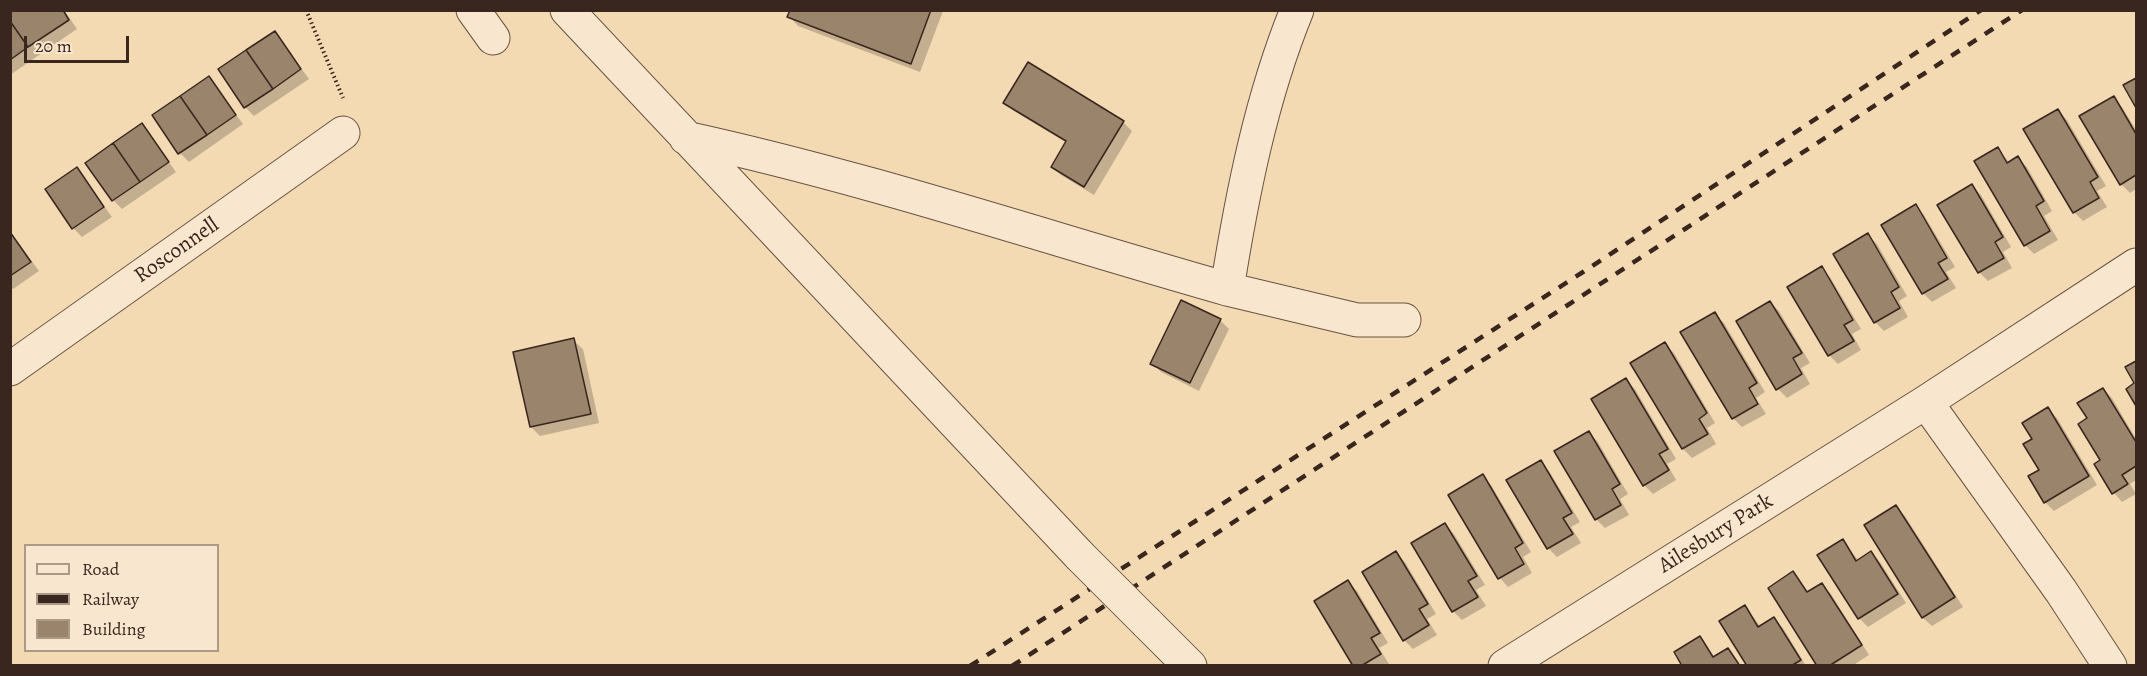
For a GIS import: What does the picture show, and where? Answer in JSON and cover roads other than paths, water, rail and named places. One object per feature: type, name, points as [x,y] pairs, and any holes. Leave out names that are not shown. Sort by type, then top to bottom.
[{"type":"street","points":[[473,10],[493,39]]},
{"type":"street","points":[[567,10],[1080,556],[1190,666]]},
{"type":"street","points":[[1227,289],[1238,224],[1278,56],[1297,10]]},
{"type":"street","name":"Rosconnell","points":[[10,369],[343,133]]},
{"type":"street","points":[[686,138],[757,153],[929,201],[1227,289],[1357,320],[1404,320]]},
{"type":"street","name":"Ailesbury Park","points":[[1505,666],[1926,402],[2136,265]]},
{"type":"street","points":[[1926,402],[2061,591],[2110,666]]},
{"type":"railway","points":[[970,666],[1583,272],[1981,10]]},
{"type":"railway","points":[[1012,666],[2022,10]]}]
